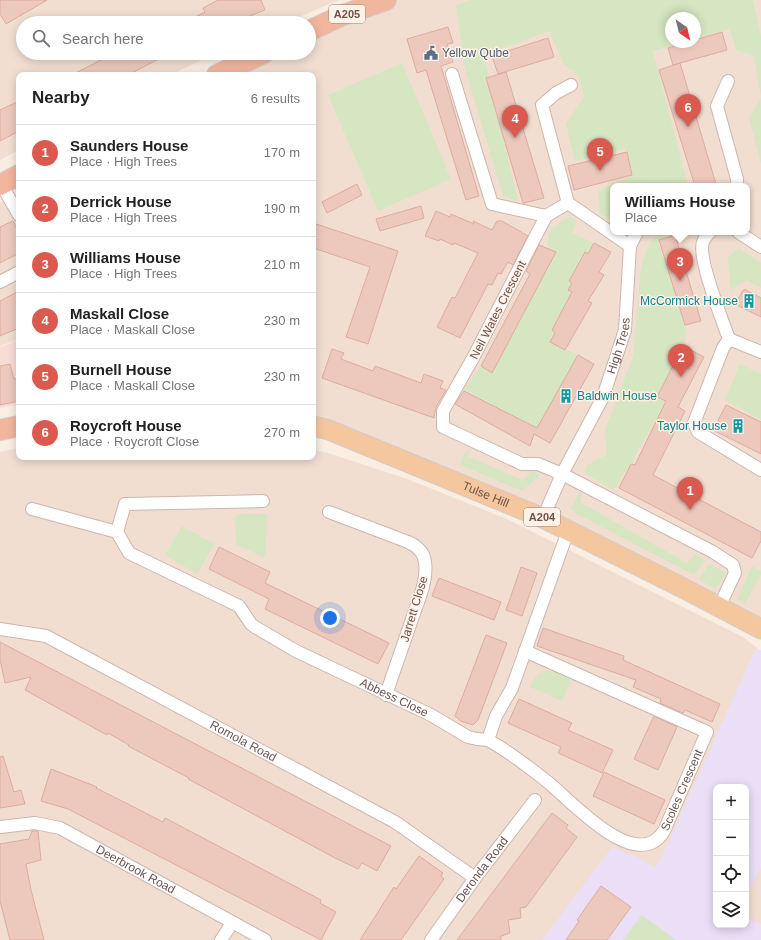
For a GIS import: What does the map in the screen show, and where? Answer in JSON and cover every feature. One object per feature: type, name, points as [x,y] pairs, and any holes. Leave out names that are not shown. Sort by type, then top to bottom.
[{"type":"highway","name":"A205","points":[[316,28],[343,15],[386,0]]},
{"type":"highway","points":[[223,72],[249,60]]},
{"type":"highway","points":[[0,185],[16,177]]},
{"type":"highway","points":[[0,430],[16,427]]},
{"type":"main road","name":"Tulse Hill","points":[[316,427],[329,430],[543,518],[761,629]]},
{"type":"street","points":[[452,74],[492,204],[546,216],[568,203]]},
{"type":"street","points":[[728,81],[717,106],[737,183]]},
{"type":"street","points":[[571,85],[556,93],[542,105],[568,203],[610,232]]},
{"type":"street","points":[[0,185],[16,210]]},
{"type":"street","name":"Neil Wates Crescent","points":[[546,216],[473,358],[443,410],[443,427],[522,464],[538,464],[562,474]]},
{"type":"street","points":[[614,235],[630,246]]},
{"type":"street","name":"High Trees","points":[[543,518],[562,474],[603,397],[625,330],[630,246],[636,235]]},
{"type":"street","points":[[708,235],[702,242],[702,256],[720,316],[729,340],[761,352]]},
{"type":"street","points":[[743,235],[761,247]]},
{"type":"street","points":[[0,282],[16,274]]},
{"type":"street","points":[[729,340],[723,348],[694,423],[698,432],[761,470]]},
{"type":"street","points":[[562,474],[713,552],[733,565],[735,573],[719,607]]},
{"type":"street","points":[[32,509],[117,532],[125,504],[263,501]]},
{"type":"street","name":"Jarrett Close","points":[[329,512],[416,546],[425,560],[426,570],[421,591],[386,694]]},
{"type":"street","points":[[488,740],[496,716],[512,688],[568,530]]},
{"type":"street","name":"Abbess Close","points":[[117,532],[129,553],[239,606],[251,624],[296,651],[431,715],[468,736],[488,740]]},
{"type":"street","name":"Romola Road","points":[[0,629],[46,636],[395,822],[475,878]]},
{"type":"street","name":"Scoles Crescent","points":[[488,740],[507,750],[549,782],[598,826],[621,840],[637,844],[646,844],[657,841],[664,831],[707,732],[525,650]]},
{"type":"street","name":"Deronda Road","points":[[431,940],[475,878],[535,800]]},
{"type":"street","name":"Deerbrook Road","points":[[0,827],[35,823],[60,828],[265,940]]},
{"type":"street","points":[[221,940],[232,923]]},
{"type":"shaded area","points":[[0,0],[339,0],[301,16],[16,16],[16,60],[202,60],[176,72],[16,72],[16,152],[0,160]]},
{"type":"shaded area","points":[[398,0],[761,0],[761,617],[316,435],[316,72],[228,72],[256,60],[316,60],[316,35]]},
{"type":"shaded area","points":[[16,195],[16,340],[0,346],[0,203]]},
{"type":"shaded area","points":[[16,341],[16,405],[0,408],[0,347]]},
{"type":"shaded area","points":[[16,449],[16,460],[316,460],[316,451],[328,453],[407,479],[507,519],[743,637],[761,651],[761,940],[0,940],[0,452]]},
{"type":"shaded area","points":[[756,648],[761,651],[761,867],[749,891],[749,784],[713,784],[713,928],[749,928],[749,918],[761,924],[761,940],[542,940],[612,847],[637,857],[655,868],[667,845]]},
{"type":"green space","points":[[471,0],[753,0],[761,36],[761,98],[754,56],[736,50],[730,29],[701,37],[701,12],[665,12],[665,48],[653,51],[687,183],[615,183],[632,175],[626,149],[575,161],[566,124],[584,97],[579,77],[564,64],[549,31],[484,55],[518,201],[503,196],[465,69],[456,5]]},
{"type":"green space","points":[[402,63],[451,179],[378,211],[328,95]]},
{"type":"green space","points":[[761,98],[761,163],[749,118]]},
{"type":"green space","points":[[610,185],[610,219],[600,214],[598,191]]},
{"type":"green space","points":[[570,217],[577,220],[572,233],[594,243],[568,290],[575,293],[550,342],[578,355],[537,428],[464,389],[481,366],[491,372],[556,252],[547,247],[549,231],[560,222]]},
{"type":"green space","points":[[658,235],[668,235],[658,241],[686,327],[684,347],[658,397],[666,401],[631,463],[613,490],[585,474],[586,466],[607,454],[605,430],[633,356],[641,267],[650,242]]},
{"type":"green space","points":[[739,248],[761,263],[761,288],[747,280],[730,290],[728,257]]},
{"type":"green space","points":[[740,364],[761,374],[761,420],[725,400]]},
{"type":"green space","points":[[471,449],[467,456],[523,480],[534,468],[539,476],[522,491],[460,465],[464,454]]},
{"type":"green space","points":[[580,491],[582,493],[580,502],[687,563],[695,554],[705,561],[694,575],[577,514],[571,508]]},
{"type":"green space","points":[[241,514],[267,514],[265,556],[263,557],[236,544],[235,520],[236,516]]},
{"type":"green space","points":[[182,526],[214,544],[197,574],[165,555]]},
{"type":"green space","points":[[709,564],[727,573],[715,589],[699,579]]},
{"type":"green space","points":[[752,566],[761,571],[761,574],[745,604],[738,600]]},
{"type":"green space","points":[[547,670],[553,670],[572,678],[562,701],[530,687],[536,676]]},
{"type":"green space","points":[[642,915],[676,940],[623,940]]},
{"type":"building","points":[[0,0],[47,0],[20,16],[16,16],[16,18],[6,24],[0,14]]},
{"type":"building","points":[[218,0],[261,0],[265,10],[250,16],[197,16],[205,12],[203,8]]},
{"type":"building","points":[[448,27],[453,43],[447,44],[453,62],[441,66],[479,196],[466,200],[426,70],[417,73],[407,39]]},
{"type":"building","points":[[722,32],[727,50],[673,65],[668,48],[701,48],[701,38]]},
{"type":"building","points":[[548,38],[554,57],[498,74],[492,56]]},
{"type":"building","points":[[101,60],[157,60],[134,72],[78,72]]},
{"type":"building","points":[[680,63],[716,183],[694,183],[659,70]]},
{"type":"building","points":[[506,72],[544,198],[524,203],[486,78]]},
{"type":"building","points":[[16,102],[16,133],[0,141],[0,110]]},
{"type":"building","points":[[627,152],[632,175],[574,190],[568,166]]},
{"type":"building","points":[[357,184],[362,195],[327,213],[322,202]]},
{"type":"building","points":[[421,206],[424,218],[380,231],[376,219]]},
{"type":"building","points":[[436,211],[450,217],[451,214],[474,224],[473,221],[492,230],[497,221],[502,221],[528,236],[513,265],[508,262],[501,274],[498,273],[492,285],[488,284],[460,338],[437,327],[452,297],[455,298],[478,253],[454,243],[453,245],[440,239],[439,241],[425,236]]},
{"type":"building","points":[[13,221],[16,227],[16,255],[0,263],[0,227]]},
{"type":"building","points":[[316,224],[398,251],[368,344],[346,337],[370,267],[316,249]]},
{"type":"building","points":[[675,235],[701,321],[685,325],[659,240]]},
{"type":"building","points":[[594,243],[611,252],[599,272],[604,275],[588,301],[592,303],[565,350],[550,342],[555,333],[552,330],[572,292],[568,290],[572,283],[569,281],[585,252],[588,254]]},
{"type":"building","points":[[539,245],[556,252],[492,373],[481,366],[530,274],[526,271]]},
{"type":"building","name":"McCormick House","points":[[744,289],[761,298],[761,317],[735,304]]},
{"type":"building","points":[[16,293],[16,329],[0,336],[0,301]]},
{"type":"building","points":[[683,346],[704,357],[678,407],[685,411],[653,475],[761,532],[761,541],[752,558],[619,488],[631,464],[635,465],[666,401],[657,397]]},
{"type":"building","points":[[332,349],[344,353],[341,359],[373,371],[375,366],[421,383],[424,374],[443,381],[440,388],[446,390],[436,407],[434,418],[322,378]]},
{"type":"building","points":[[578,355],[594,364],[550,443],[534,434],[530,446],[455,404],[464,391],[537,428]]},
{"type":"building","points":[[10,364],[14,379],[16,379],[16,402],[0,405],[0,366]]},
{"type":"building","name":"Taylor House","points":[[726,405],[761,422],[761,454],[713,430]]},
{"type":"building","points":[[219,547],[270,572],[265,583],[389,643],[378,664],[265,609],[269,599],[209,569]]},
{"type":"building","points":[[521,567],[537,573],[522,616],[506,610]]},
{"type":"building","points":[[439,578],[501,602],[494,620],[432,596]]},
{"type":"building","points":[[543,628],[624,656],[623,660],[720,704],[712,722],[685,710],[683,713],[660,703],[661,699],[633,687],[636,680],[537,646]]},
{"type":"building","points":[[486,635],[507,643],[478,720],[473,725],[461,721],[455,716]]},
{"type":"building","points":[[0,642],[391,846],[377,871],[362,863],[358,869],[335,858],[128,746],[129,745],[108,733],[107,735],[25,690],[31,677],[5,683],[0,659]]},
{"type":"building","points":[[519,699],[572,723],[568,730],[613,750],[602,773],[558,753],[561,747],[508,723]]},
{"type":"building","points":[[654,716],[677,727],[658,770],[634,759]]},
{"type":"building","points":[[3,756],[14,792],[21,790],[25,804],[0,808],[0,757]]},
{"type":"building","points":[[51,769],[97,787],[96,788],[163,822],[165,818],[321,900],[320,903],[336,912],[321,940],[68,809],[41,801]]},
{"type":"building","points":[[604,772],[665,800],[654,824],[593,796]]},
{"type":"building","points":[[552,813],[568,825],[566,828],[577,837],[526,907],[520,908],[521,918],[508,920],[510,933],[501,936],[501,940],[457,940]]},
{"type":"building","points":[[32,831],[38,831],[41,860],[26,864],[44,940],[10,940],[0,901],[0,844],[29,839]]},
{"type":"building","points":[[419,856],[443,873],[441,876],[444,879],[401,940],[360,940],[394,887],[396,889]]},
{"type":"building","points":[[601,886],[631,907],[607,940],[566,940],[579,921],[577,920]]},
{"type":"place","name":"Yellow Qube","points":[[431,53]]},
{"type":"place","name":"Roycroft House","points":[[688,127]]},
{"type":"place","name":"Maskall Close","points":[[515,138]]},
{"type":"place","name":"Burnell House","points":[[600,171]]},
{"type":"place","name":"Williams House","points":[[680,281]]},
{"type":"place","name":"McCormick House","points":[[749,301]]},
{"type":"place","name":"Derrick House","points":[[681,377]]},
{"type":"place","name":"Baldwin House","points":[[566,396]]},
{"type":"place","name":"Taylor House","points":[[738,426]]},
{"type":"place","name":"Saunders House","points":[[690,510]]}]
